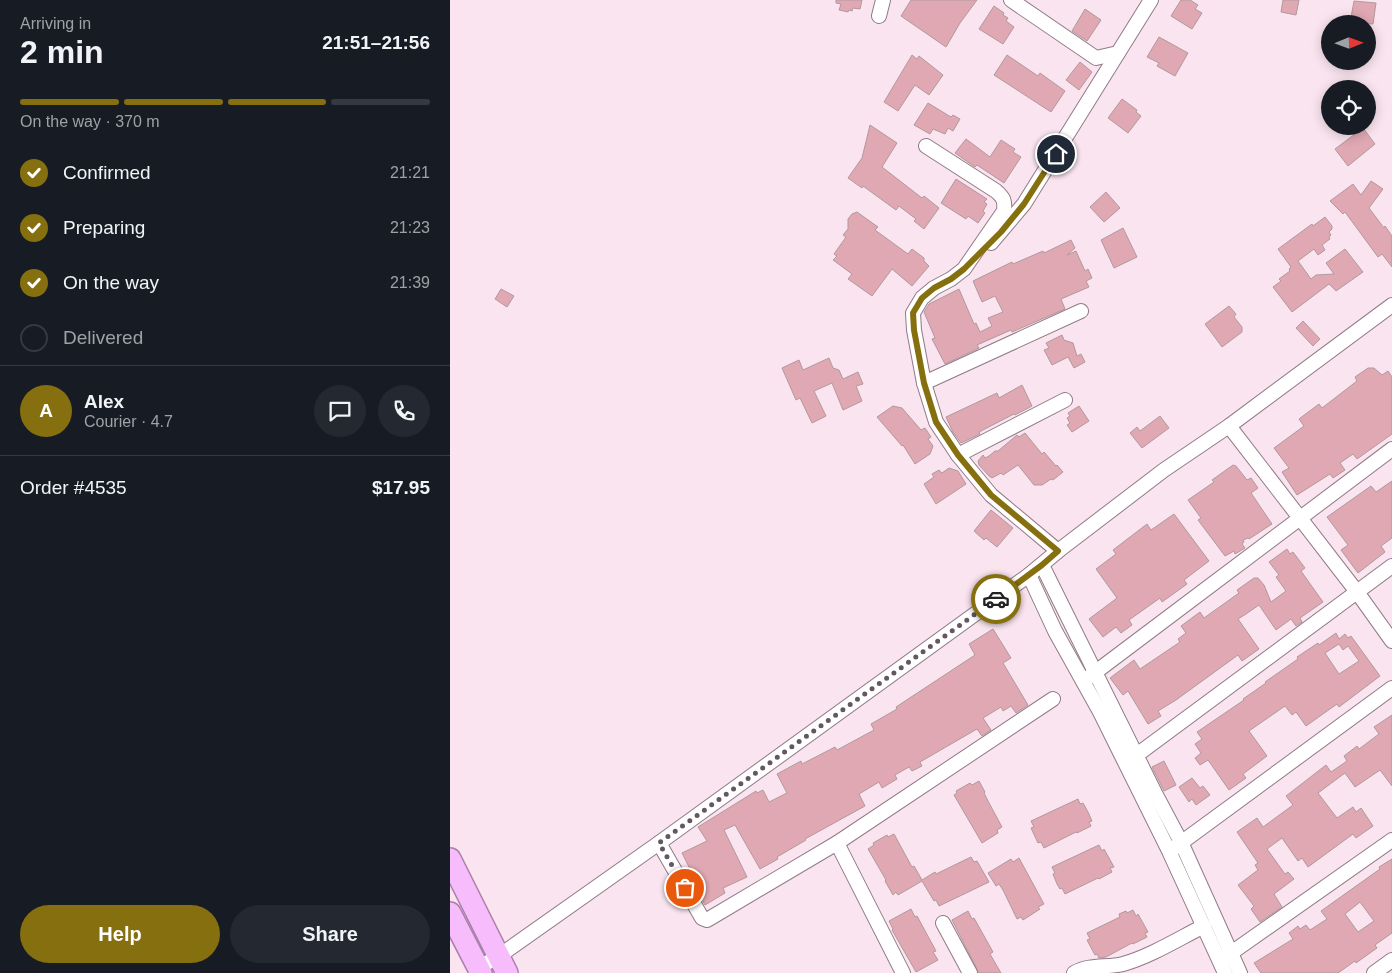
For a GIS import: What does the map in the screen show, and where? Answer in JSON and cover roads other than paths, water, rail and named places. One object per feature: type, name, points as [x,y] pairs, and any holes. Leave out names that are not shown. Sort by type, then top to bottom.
[{"type":"highway","points":[[450,859],[503,964]]},
{"type":"highway","points":[[450,914],[479,971]]},
{"type":"street","points":[[879,16],[883,0]]},
{"type":"street","points":[[1011,0],[1096,58],[1118,53]]},
{"type":"street","points":[[1058,551],[991,495],[958,455],[936,422],[924,383],[914,330],[913,313],[922,298],[964,269],[1001,232],[1024,204],[1151,0]]},
{"type":"street","points":[[926,146],[996,191],[1003,197],[1005,202],[1004,211],[964,269]]},
{"type":"street","points":[[479,971],[503,964],[659,843],[1029,575],[1164,470],[1229,426],[1392,305]]},
{"type":"street","points":[[924,383],[1080,311]]},
{"type":"street","points":[[958,455],[1065,400]]},
{"type":"street","points":[[1229,426],[1357,592],[1392,641]]},
{"type":"street","points":[[1082,682],[1392,449]]},
{"type":"street","points":[[1042,565],[1182,842],[1240,973]]},
{"type":"street","points":[[1125,764],[1392,566]]},
{"type":"street","points":[[1029,575],[1055,631],[1099,710],[1169,851],[1222,967]]},
{"type":"street","points":[[1169,851],[1392,688]]},
{"type":"street","points":[[659,843],[702,918],[708,920],[837,843],[1053,699]]},
{"type":"street","points":[[1222,967],[1231,954],[1392,840]]},
{"type":"street","points":[[837,843],[903,973]]},
{"type":"street","points":[[943,923],[970,973]]},
{"type":"street","points":[[1074,973],[1083,968],[1122,964],[1140,958],[1204,926]]},
{"type":"street","points":[[1374,973],[1392,960]]}]
